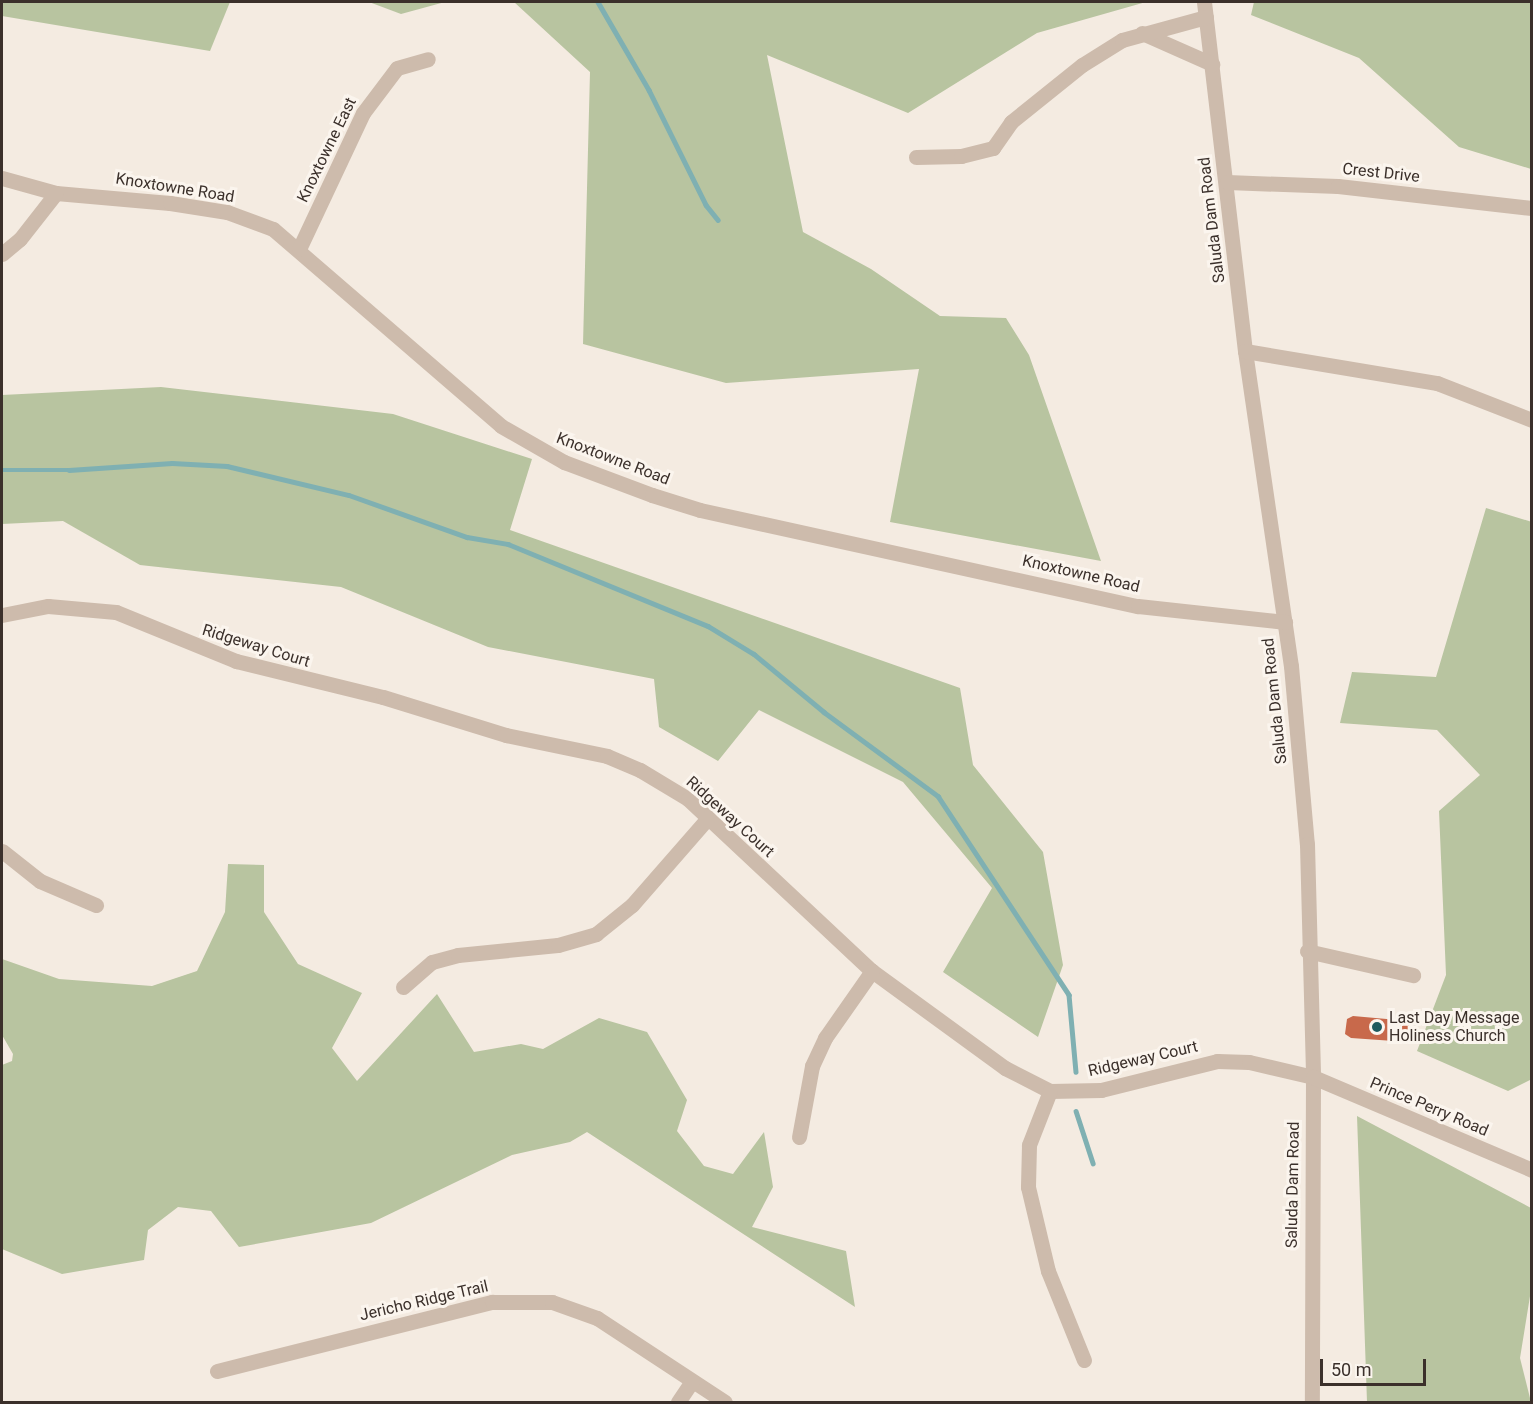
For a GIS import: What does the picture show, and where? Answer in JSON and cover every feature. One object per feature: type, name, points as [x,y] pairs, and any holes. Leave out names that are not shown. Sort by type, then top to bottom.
[{"type":"street","points":[[916,157],[961,156],[993,148],[1011,122],[1041,95],[1122,40],[1205,9]]},
{"type":"street","name":"Saluda Dam Road","points":[[1205,9],[1245,351],[1285,622],[1307,843],[1307,951],[1313,1077],[1312,1402]]},
{"type":"street","points":[[1142,33],[1212,64]]},
{"type":"street","name":"Knoxtowne East","points":[[299,249],[363,113],[398,68],[428,59]]},
{"type":"street","name":"Knoxtowne Road","points":[[2,178],[56,193],[170,203],[227,212],[273,229],[299,249],[419,358],[501,426],[554,456],[603,477],[700,510],[1138,606],[1285,622]]},
{"type":"street","name":"Crest Drive","points":[[1227,182],[1338,186],[1532,208]]},
{"type":"street","points":[[2,254],[20,239],[56,193]]},
{"type":"street","points":[[1245,351],[1437,383],[1532,420]]},
{"type":"street","name":"Ridgeway Court","points":[[2,615],[48,606],[116,612],[236,662],[383,697],[506,735],[607,756],[664,783],[708,818],[872,971],[1005,1068],[1050,1091],[1101,1089],[1217,1061],[1249,1062],[1313,1077]]},
{"type":"street","points":[[403,987],[432,962],[458,955],[558,945],[596,934],[632,905],[708,818]]},
{"type":"street","points":[[2,851],[40,881],[96,905]]},
{"type":"street","points":[[1307,951],[1413,975]]},
{"type":"street","points":[[799,1137],[812,1066],[825,1038],[872,971]]},
{"type":"street","name":"Prince Perry Road","points":[[1313,1077],[1532,1170]]},
{"type":"street","points":[[1050,1091],[1029,1145],[1028,1187],[1048,1271],[1084,1360]]},
{"type":"street","name":"Jericho Ridge Trail","points":[[217,1371],[492,1302],[552,1302],[597,1318],[725,1402]]},
{"type":"street","points":[[678,1402],[692,1381]]},
{"type":"green space","points":[[2,2],[230,2],[210,51],[2,16]]},
{"type":"green space","points":[[369,2],[445,2],[401,14]]},
{"type":"green space","points":[[514,2],[1146,2],[1037,33],[908,113],[767,55],[803,232],[871,269],[940,316],[1006,318],[1029,355],[1101,561],[890,522],[919,369],[726,383],[583,344],[590,72]]},
{"type":"green space","points":[[1254,2],[1531,2],[1531,169],[1459,147],[1359,58],[1251,15]]},
{"type":"green space","points":[[161,387],[393,414],[532,459],[510,530],[960,688],[973,765],[1043,852],[1063,965],[1038,1037],[943,972],[992,888],[903,782],[759,710],[718,761],[659,727],[654,679],[488,647],[341,587],[140,565],[63,521],[2,524],[2,395]]},
{"type":"green space","points":[[1486,508],[1532,522],[1532,1079],[1508,1091],[1417,1051],[1446,975],[1439,811],[1480,775],[1437,730],[1340,723],[1352,672],[1436,677]]},
{"type":"green space","points":[[228,864],[264,865],[264,912],[298,964],[362,993],[332,1048],[357,1081],[437,994],[474,1052],[521,1044],[543,1049],[599,1018],[647,1032],[687,1100],[677,1131],[704,1166],[733,1174],[764,1132],[773,1187],[752,1227],[846,1251],[855,1307],[587,1132],[570,1142],[512,1155],[371,1223],[239,1247],[211,1211],[178,1207],[148,1230],[144,1260],[62,1274],[2,1249],[2,1065],[12,1061],[13,1054],[2,1035],[2,959],[59,979],[152,986],[197,971],[225,912]]},
{"type":"green space","points":[[1357,1116],[1531,1208],[1531,1290],[1520,1358],[1531,1402],[1367,1402]]},
{"type":"building","name":"Last Day Message Holiness Church","points":[[1353,1016],[1409,1021],[1408,1042],[1351,1038],[1345,1034],[1347,1019]]},
{"type":"waterway","points":[[598,2],[649,90],[706,205],[718,220]]},
{"type":"waterway","points":[[2,470],[69,470],[172,463],[227,466],[349,495],[467,537],[508,544],[708,626],[754,654],[824,712],[938,796],[1069,995],[1076,1072]]},
{"type":"waterway","points":[[1076,1111],[1093,1163]]},
{"type":"place","name":"Last Day Message Holiness Church","points":[[1377,1027]]}]
